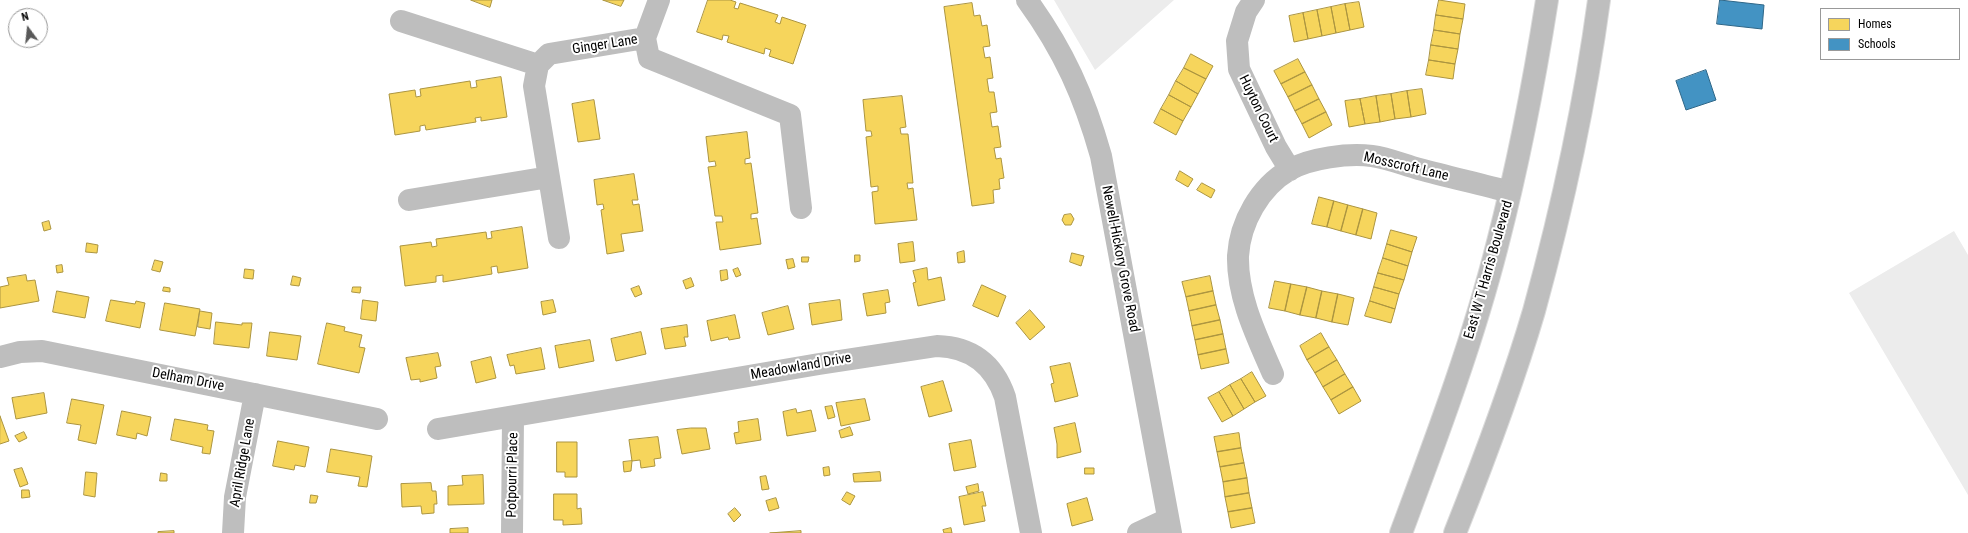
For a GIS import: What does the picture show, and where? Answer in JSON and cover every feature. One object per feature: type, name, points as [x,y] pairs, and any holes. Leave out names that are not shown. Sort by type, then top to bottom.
[{"type":"street","name":"Ginger Lane","points":[[544,60],[645,38],[659,0]]},
{"type":"street","name":"Newell-Hickory Grove Road","points":[[1027,0],[1052,38],[1074,77],[1090,118],[1099,150],[1169,526]]},
{"type":"street","name":"Huyton Court","points":[[1254,0],[1246,12],[1236,41],[1239,69],[1276,147],[1290,170]]},
{"type":"street","name":"East W T Harris Boulevard","points":[[1401,533],[1456,382],[1476,318],[1526,126],[1547,0]]},
{"type":"street","points":[[1455,533],[1512,378],[1534,311],[1568,171],[1593,44],[1599,0]]},
{"type":"street","points":[[401,20],[544,60],[534,86],[559,238]]},
{"type":"street","points":[[645,38],[649,58],[790,115],[801,208]]},
{"type":"street","name":"Mosscroft Lane","points":[[1274,374],[1255,334],[1248,312],[1242,289],[1238,256],[1246,223],[1255,203],[1270,185],[1290,170],[1333,157],[1373,156],[1510,192]]},
{"type":"street","points":[[409,200],[549,177]]},
{"type":"street","name":"Meadowland Drive","points":[[438,429],[513,418],[819,364],[936,346],[949,346],[976,356],[989,368],[1000,382],[1005,397],[1031,533]]},
{"type":"street","name":"Delham Drive","points":[[0,357],[20,352],[42,351],[377,419]]},
{"type":"street","name":"April Ridge Lane","points":[[233,533],[235,497],[256,394]]},
{"type":"street","name":"Potpourri Place","points":[[512,533],[513,418]]},
{"type":"street","points":[[1138,533],[1169,526]]},
{"type":"shaded area","points":[[1054,0],[1174,0],[1095,70]]},
{"type":"shaded area","points":[[1954,231],[1968,255],[1968,495],[1849,293]]},
{"type":"building: Homes","points":[[471,0],[492,0],[490,7]]},
{"type":"building: Homes","points":[[603,0],[624,0],[621,6]]},
{"type":"building: Homes","points":[[708,0],[730,0],[736,2],[734,8],[738,9],[740,3],[778,15],[775,22],[780,24],[782,17],[806,25],[793,64],[769,56],[771,50],[765,48],[764,54],[727,42],[729,36],[723,35],[722,40],[697,32]]},
{"type":"building: Homes","points":[[1439,0],[1465,4],[1463,19],[1436,15]]},
{"type":"building: Homes","points":[[1359,2],[1364,27],[1350,30],[1345,4]]},
{"type":"building: Homes","points":[[972,3],[974,16],[980,15],[982,26],[987,25],[990,46],[983,47],[985,58],[990,57],[993,78],[987,79],[989,92],[994,92],[997,112],[990,113],[992,127],[998,126],[1001,147],[994,148],[996,159],[1001,158],[1004,178],[999,179],[1000,189],[993,190],[994,203],[972,206],[944,7]]},
{"type":"building: Homes","points":[[1345,4],[1350,30],[1336,33],[1331,7]]},
{"type":"building: Homes","points":[[1331,7],[1336,33],[1322,36],[1317,10]]},
{"type":"building: Homes","points":[[1317,10],[1322,36],[1308,39],[1303,13]]},
{"type":"building: Homes","points":[[1303,13],[1308,39],[1294,42],[1289,16]]},
{"type":"building: Homes","points":[[1436,15],[1463,19],[1460,34],[1434,30]]},
{"type":"building: Homes","points":[[1434,30],[1460,34],[1458,49],[1431,45]]},
{"type":"building: Homes","points":[[1431,45],[1458,49],[1455,64],[1429,60]]},
{"type":"building: Homes","points":[[1191,54],[1213,66],[1206,79],[1184,68]]},
{"type":"building: Homes","points":[[1298,59],[1305,72],[1281,84],[1274,71]]},
{"type":"building: Homes","points":[[1429,60],[1455,64],[1453,79],[1426,75]]},
{"type":"building: Homes","points":[[1184,68],[1206,79],[1198,94],[1176,81]]},
{"type":"building: Homes","points":[[1305,72],[1312,85],[1288,97],[1281,84]]},
{"type":"building: Homes","points":[[501,77],[507,117],[481,121],[481,117],[475,118],[476,122],[426,130],[425,125],[420,126],[420,131],[395,135],[389,94],[415,90],[416,97],[421,96],[420,89],[470,81],[471,88],[477,87],[476,81]]},
{"type":"building: Homes","points":[[1176,81],[1198,94],[1191,107],[1169,95]]},
{"type":"building: Homes","points":[[1312,85],[1319,99],[1295,111],[1288,97]]},
{"type":"building: Homes","points":[[1422,89],[1426,114],[1411,117],[1407,91]]},
{"type":"building: Homes","points":[[1407,91],[1411,117],[1395,119],[1391,94]]},
{"type":"building: Homes","points":[[1391,94],[1395,119],[1380,122],[1376,96]]},
{"type":"building: Homes","points":[[1169,95],[1191,107],[1183,121],[1161,109]]},
{"type":"building: Homes","points":[[902,96],[906,127],[900,128],[901,134],[908,134],[913,183],[907,183],[908,189],[913,188],[917,220],[875,224],[872,192],[878,191],[878,186],[871,187],[866,137],[872,136],[871,131],[866,131],[863,100]]},
{"type":"building: Homes","points":[[1376,96],[1380,122],[1365,124],[1360,99]]},
{"type":"building: Homes","points":[[1319,99],[1326,112],[1302,124],[1295,111]]},
{"type":"building: Homes","points":[[1360,99],[1365,124],[1349,127],[1345,101]]},
{"type":"building: Homes","points":[[594,100],[600,139],[578,142],[572,104]]},
{"type":"building: Homes","points":[[1161,109],[1183,121],[1176,135],[1154,123]]},
{"type":"building: Homes","points":[[1326,112],[1332,125],[1309,138],[1302,124]]},
{"type":"building: Homes","points":[[747,132],[750,158],[745,159],[745,164],[751,163],[758,213],[751,214],[751,219],[757,218],[761,244],[720,250],[716,222],[723,222],[722,216],[715,216],[708,167],[716,166],[715,161],[709,162],[706,137]]},
{"type":"building: Homes","points":[[1180,171],[1193,179],[1188,187],[1176,180]]},
{"type":"building: Homes","points":[[634,174],[638,200],[632,200],[633,205],[639,204],[643,231],[621,234],[624,251],[607,254],[601,210],[604,209],[603,204],[597,205],[594,180]]},
{"type":"building: Homes","points":[[1202,183],[1215,190],[1211,198],[1197,190]]},
{"type":"building: Homes","points":[[1319,197],[1334,201],[1327,227],[1312,224]]},
{"type":"building: Homes","points":[[1334,201],[1348,205],[1341,231],[1327,227]]},
{"type":"building: Homes","points":[[1348,205],[1363,209],[1356,235],[1341,231]]},
{"type":"building: Homes","points":[[1363,209],[1377,213],[1371,239],[1356,235]]},
{"type":"building: Homes","points":[[1071,214],[1074,219],[1071,225],[1065,225],[1062,220],[1064,215]]},
{"type":"building: Homes","points":[[49,221],[51,229],[44,231],[42,223]]},
{"type":"building: Homes","points":[[522,227],[528,268],[498,273],[497,266],[491,267],[492,274],[443,282],[443,275],[436,276],[436,282],[405,286],[400,246],[431,242],[432,247],[437,246],[436,239],[486,232],[487,239],[492,238],[491,232]]},
{"type":"building: Homes","points":[[1391,230],[1417,237],[1412,252],[1387,244]]},
{"type":"building: Homes","points":[[913,242],[915,261],[900,263],[898,244]]},
{"type":"building: Homes","points":[[87,243],[98,245],[97,253],[86,252]]},
{"type":"building: Homes","points":[[1387,244],[1412,252],[1408,266],[1383,258]]},
{"type":"building: Homes","points":[[964,251],[965,262],[958,263],[957,253]]},
{"type":"building: Homes","points":[[1072,253],[1084,256],[1081,266],[1070,262]]},
{"type":"building: Homes","points":[[855,255],[860,255],[860,261],[855,262]]},
{"type":"building: Homes","points":[[802,257],[809,257],[808,262],[802,262]]},
{"type":"building: Homes","points":[[1383,258],[1408,266],[1404,280],[1378,273]]},
{"type":"building: Homes","points":[[793,259],[795,267],[788,269],[786,260]]},
{"type":"building: Homes","points":[[155,260],[163,262],[160,272],[152,270]]},
{"type":"building: Homes","points":[[62,265],[63,272],[57,273],[56,266]]},
{"type":"building: Homes","points":[[738,268],[741,275],[736,277],[733,270]]},
{"type":"building: Homes","points":[[927,268],[928,280],[941,277],[945,300],[918,306],[913,283],[916,282],[913,271]]},
{"type":"building: Homes","points":[[245,269],[254,270],[253,279],[244,278]]},
{"type":"building: Homes","points":[[727,270],[728,279],[721,281],[720,271]]},
{"type":"building: Homes","points":[[1378,273],[1404,280],[1399,294],[1374,287]]},
{"type":"building: Homes","points":[[26,275],[27,281],[35,280],[39,301],[0,308],[0,287],[9,285],[7,278]]},
{"type":"building: Homes","points":[[293,276],[301,278],[299,286],[291,285]]},
{"type":"building: Homes","points":[[1210,276],[1213,291],[1186,297],[1182,282]]},
{"type":"building: Homes","points":[[691,278],[694,286],[686,289],[683,281]]},
{"type":"building: Homes","points":[[1275,281],[1291,284],[1285,311],[1269,308]]},
{"type":"building: Homes","points":[[1291,284],[1307,287],[1300,315],[1285,311]]},
{"type":"building: Homes","points":[[982,285],[1006,296],[998,317],[973,306]]},
{"type":"building: Homes","points":[[639,286],[642,294],[635,297],[631,289]]},
{"type":"building: Homes","points":[[164,287],[170,288],[170,292],[163,291]]},
{"type":"building: Homes","points":[[353,287],[361,287],[360,293],[352,292]]},
{"type":"building: Homes","points":[[1307,287],[1322,291],[1316,318],[1300,315]]},
{"type":"building: Homes","points":[[1374,287],[1399,294],[1395,309],[1370,301]]},
{"type":"building: Homes","points":[[888,290],[890,302],[885,303],[886,313],[867,316],[863,294]]},
{"type":"building: Homes","points":[[57,291],[89,297],[85,318],[53,312]]},
{"type":"building: Homes","points":[[1213,291],[1216,305],[1189,311],[1186,297]]},
{"type":"building: Homes","points":[[1322,291],[1338,294],[1332,322],[1316,318]]},
{"type":"building: Homes","points":[[1338,294],[1354,298],[1348,325],[1332,322]]},
{"type":"building: Homes","points":[[111,300],[135,304],[136,301],[145,303],[140,328],[106,321]]},
{"type":"building: Homes","points":[[363,300],[378,302],[376,321],[361,319]]},
{"type":"building: Homes","points":[[553,300],[556,312],[543,315],[541,302]]},
{"type":"building: Homes","points":[[840,300],[842,320],[812,325],[809,304]]},
{"type":"building: Homes","points":[[1370,301],[1395,309],[1391,323],[1365,316]]},
{"type":"building: Homes","points":[[165,303],[200,309],[195,336],[160,330]]},
{"type":"building: Homes","points":[[1216,305],[1220,320],[1192,326],[1189,311]]},
{"type":"building: Homes","points":[[788,306],[794,329],[768,335],[762,313]]},
{"type":"building: Homes","points":[[1030,310],[1045,327],[1030,340],[1016,323]]},
{"type":"building: Homes","points":[[200,311],[212,313],[210,329],[198,327]]},
{"type":"building: Homes","points":[[735,315],[740,338],[729,340],[728,337],[711,341],[707,321]]},
{"type":"building: Homes","points":[[1220,320],[1223,334],[1195,340],[1192,326]]},
{"type":"building: Homes","points":[[216,322],[242,325],[242,323],[252,323],[249,348],[214,344]]},
{"type":"building: Homes","points":[[327,323],[345,327],[344,331],[362,335],[359,347],[365,348],[359,373],[318,364]]},
{"type":"building: Homes","points":[[687,325],[688,337],[684,337],[686,346],[665,349],[661,329]]},
{"type":"building: Homes","points":[[270,332],[301,336],[297,360],[267,356]]},
{"type":"building: Homes","points":[[641,332],[646,354],[616,361],[611,339]]},
{"type":"building: Homes","points":[[1321,333],[1329,347],[1307,360],[1300,346]]},
{"type":"building: Homes","points":[[1223,334],[1226,349],[1198,355],[1195,340]]},
{"type":"building: Homes","points":[[590,340],[594,361],[559,368],[555,346]]},
{"type":"building: Homes","points":[[1329,347],[1337,360],[1315,373],[1307,360]]},
{"type":"building: Homes","points":[[541,348],[545,369],[516,374],[514,365],[510,366],[507,355]]},
{"type":"building: Homes","points":[[1226,349],[1229,363],[1201,369],[1198,355]]},
{"type":"building: Homes","points":[[438,353],[441,366],[435,367],[437,378],[420,382],[420,379],[411,380],[406,358]]},
{"type":"building: Homes","points":[[491,357],[496,378],[476,383],[471,362]]},
{"type":"building: Homes","points":[[1337,360],[1345,374],[1323,387],[1315,373]]},
{"type":"building: Homes","points":[[1070,363],[1078,396],[1055,402],[1051,384],[1054,383],[1050,367]]},
{"type":"building: Homes","points":[[1252,372],[1266,396],[1255,402],[1241,379]]},
{"type":"building: Homes","points":[[1345,374],[1353,387],[1331,400],[1323,387]]},
{"type":"building: Homes","points":[[1241,379],[1255,402],[1244,409],[1230,385]]},
{"type":"building: Homes","points":[[943,381],[952,411],[929,417],[921,387]]},
{"type":"building: Homes","points":[[1230,385],[1244,409],[1233,416],[1219,392]]},
{"type":"building: Homes","points":[[1353,387],[1361,401],[1339,414],[1331,400]]},
{"type":"building: Homes","points":[[1219,392],[1233,416],[1222,422],[1208,398]]},
{"type":"building: Homes","points":[[44,393],[47,413],[16,419],[12,398]]},
{"type":"building: Homes","points":[[72,399],[104,405],[96,444],[78,440],[81,425],[67,423]]},
{"type":"building: Homes","points":[[865,399],[870,420],[841,426],[836,403]]},
{"type":"building: Homes","points":[[832,406],[835,417],[828,419],[825,407]]},
{"type":"building: Homes","points":[[796,409],[797,413],[811,410],[816,431],[787,436],[783,412]]},
{"type":"building: Homes","points":[[122,411],[151,417],[147,436],[137,433],[136,439],[117,435]]},
{"type":"building: Homes","points":[[0,416],[9,441],[0,444]]},
{"type":"building: Homes","points":[[175,419],[208,425],[207,430],[214,431],[210,454],[202,453],[203,447],[171,440]]},
{"type":"building: Homes","points":[[758,419],[761,440],[736,444],[734,433],[739,432],[738,422]]},
{"type":"building: Homes","points":[[1075,423],[1081,452],[1057,458],[1057,444],[1054,428]]},
{"type":"building: Homes","points":[[850,427],[853,435],[841,438],[839,431]]},
{"type":"building: Homes","points":[[706,428],[710,449],[682,454],[677,430]]},
{"type":"building: Homes","points":[[24,432],[27,438],[19,442],[15,436]]},
{"type":"building: Homes","points":[[1239,433],[1241,448],[1217,452],[1214,437]]},
{"type":"building: Homes","points":[[658,437],[661,458],[654,459],[655,466],[641,468],[640,460],[632,461],[629,440]]},
{"type":"building: Homes","points":[[971,440],[976,467],[954,471],[949,444]]},
{"type":"building: Homes","points":[[278,441],[309,447],[305,467],[295,465],[294,470],[273,466]]},
{"type":"building: Homes","points":[[557,442],[577,442],[577,477],[565,477],[565,472],[557,472]]},
{"type":"building: Homes","points":[[1241,448],[1244,463],[1220,467],[1217,452]]},
{"type":"building: Homes","points":[[331,449],[372,456],[367,487],[358,486],[360,477],[327,472]]},
{"type":"building: Homes","points":[[632,461],[631,471],[624,472],[623,462]]},
{"type":"building: Homes","points":[[1244,463],[1247,478],[1223,482],[1220,467]]},
{"type":"building: Homes","points":[[829,467],[830,475],[824,476],[823,468]]},
{"type":"building: Homes","points":[[22,468],[28,484],[20,487],[14,470]]},
{"type":"building: Homes","points":[[1085,468],[1094,468],[1094,474],[1085,474]]},
{"type":"building: Homes","points":[[86,472],[97,473],[95,497],[84,495]]},
{"type":"building: Homes","points":[[880,472],[881,481],[854,482],[853,474]]},
{"type":"building: Homes","points":[[161,473],[167,474],[167,481],[160,481]]},
{"type":"building: Homes","points":[[483,475],[484,504],[448,505],[448,486],[463,485],[462,476]]},
{"type":"building: Homes","points":[[766,476],[769,489],[762,490],[760,477]]},
{"type":"building: Homes","points":[[1247,478],[1249,493],[1225,497],[1223,482]]},
{"type":"building: Homes","points":[[431,483],[432,491],[436,491],[437,504],[434,504],[434,513],[422,514],[421,506],[402,507],[401,484]]},
{"type":"building: Homes","points":[[978,484],[979,491],[968,494],[966,487]]},
{"type":"building: Homes","points":[[22,490],[29,490],[30,497],[22,498]]},
{"type":"building: Homes","points":[[847,492],[855,496],[850,505],[842,500]]},
{"type":"building: Homes","points":[[983,492],[986,506],[982,506],[985,521],[964,525],[959,497]]},
{"type":"building: Homes","points":[[1249,493],[1252,508],[1228,512],[1225,497]]},
{"type":"building: Homes","points":[[554,494],[577,494],[577,509],[581,508],[582,524],[563,525],[563,520],[554,520]]},
{"type":"building: Homes","points":[[311,495],[318,496],[316,503],[310,503]]},
{"type":"building: Homes","points":[[776,498],[779,508],[769,511],[766,501]]},
{"type":"building: Homes","points":[[1087,498],[1093,520],[1072,526],[1067,504]]},
{"type":"building: Homes","points":[[735,508],[741,515],[734,522],[728,514]]},
{"type":"building: Homes","points":[[1252,508],[1255,523],[1231,528],[1228,512]]},
{"type":"building: Homes","points":[[468,528],[468,533],[450,533],[450,529]]},
{"type":"building: Homes","points":[[951,528],[952,533],[944,533],[943,530]]},
{"type":"building: Homes","points":[[174,531],[174,533],[158,533],[158,532]]},
{"type":"building: Homes","points":[[801,531],[801,533],[770,533]]},
{"type":"building: Schools","points":[[1720,0],[1764,5],[1762,29],[1717,24]]},
{"type":"building: Schools","points":[[1706,70],[1716,100],[1686,110],[1676,81]]}]
